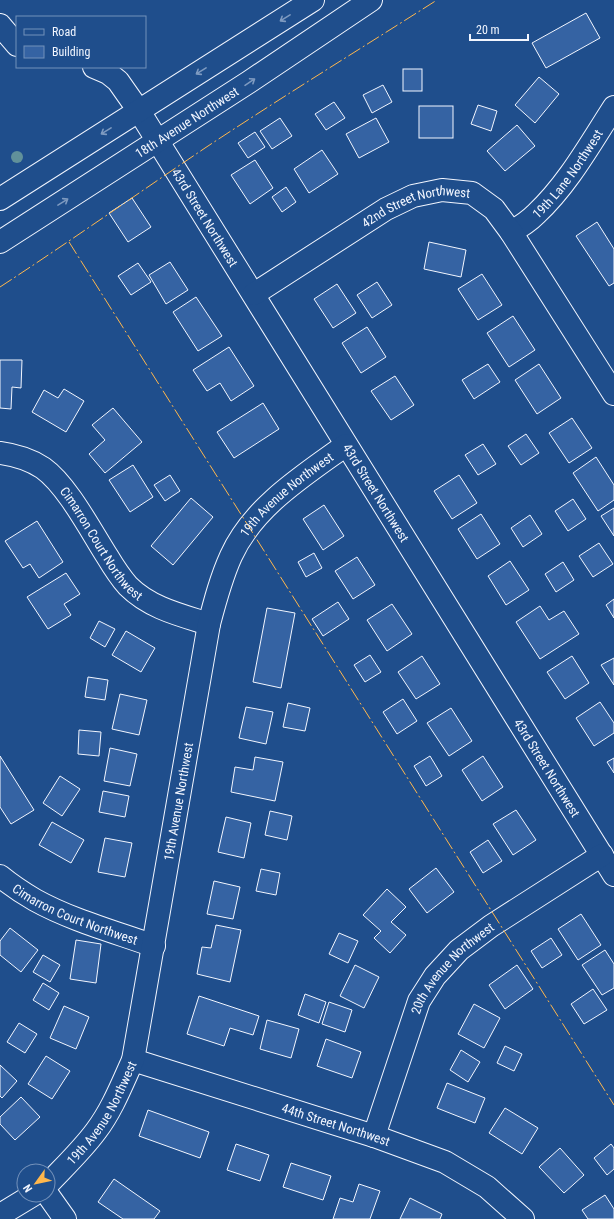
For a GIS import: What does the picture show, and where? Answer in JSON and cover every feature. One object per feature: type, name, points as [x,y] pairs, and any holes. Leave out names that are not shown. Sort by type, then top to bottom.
[{"type":"street","points":[[0,198],[313,0]]},
{"type":"street","name":"18th Avenue Northwest","points":[[0,242],[250,82],[371,0]]},
{"type":"street","points":[[0,25],[16,44]]},
{"type":"street","name":"43rd Street Northwest","points":[[96,68],[108,73],[118,81],[139,111],[614,875]]},
{"type":"street","name":"19th Lane Northwest","points":[[511,232],[535,216],[548,202],[567,178],[614,107]]},
{"type":"street","name":"42nd Street Northwest","points":[[254,294],[386,210],[413,196],[442,190],[472,193],[494,209],[511,232],[614,394]]},
{"type":"street","name":"19th Avenue Northwest","points":[[56,1176],[96,1131],[113,1104],[133,1060],[209,624],[219,586],[231,556],[254,520],[279,495],[346,445]]},
{"type":"street","name":"Cimarron Court Northwest","points":[[0,453],[24,458],[50,474],[66,492],[113,566],[127,585],[145,601],[160,608],[209,624]]},
{"type":"street","name":"20th Avenue Northwest","points":[[374,1136],[419,1001],[435,976],[459,950],[491,926],[602,855]]},
{"type":"street","name":"Cimarron Court Northwest","points":[[0,876],[30,897],[63,913],[154,946]]},
{"type":"street","name":"44th Street Northwest","points":[[133,1060],[374,1136],[445,1162],[487,1187],[523,1219]]},
{"type":"street","points":[[0,1215],[20,1203]]},
{"type":"street","points":[[54,1203],[66,1219]]},
{"type":"building","points":[[586,13],[600,38],[546,68],[532,43]]},
{"type":"building","points":[[403,69],[422,69],[422,91],[403,91]]},
{"type":"building","points":[[539,77],[559,94],[535,123],[515,105]]},
{"type":"building","points":[[383,85],[392,102],[372,113],[363,95]]},
{"type":"building","points":[[334,102],[345,118],[326,130],[315,114]]},
{"type":"building","points":[[478,105],[497,111],[491,131],[471,124]]},
{"type":"building","points":[[419,106],[453,106],[453,138],[419,138]]},
{"type":"building","points":[[280,118],[292,136],[272,149],[260,131]]},
{"type":"building","points":[[376,118],[389,142],[359,158],[346,134]]},
{"type":"building","points":[[517,125],[535,146],[505,171],[487,151]]},
{"type":"building","points":[[255,132],[265,147],[248,158],[238,143]]},
{"type":"building","points":[[322,150],[338,174],[309,193],[294,169]]},
{"type":"building","points":[[255,160],[273,188],[250,204],[231,175]]},
{"type":"building","points":[[286,187],[296,202],[282,212],[272,197]]},
{"type":"building","points":[[132,198],[151,227],[128,242],[109,213]]},
{"type":"building","points":[[597,222],[614,249],[614,283],[609,286],[576,236]]},
{"type":"building","points":[[429,242],[466,250],[461,277],[424,269]]},
{"type":"building","points":[[170,262],[188,290],[166,304],[149,275]]},
{"type":"building","points":[[138,263],[151,282],[131,295],[118,276]]},
{"type":"building","points":[[482,274],[502,305],[478,320],[458,289]]},
{"type":"building","points":[[377,282],[392,305],[372,318],[357,295]]},
{"type":"building","points":[[337,284],[356,313],[333,328],[314,299]]},
{"type":"building","points":[[196,297],[222,336],[198,351],[173,312]]},
{"type":"building","points":[[513,316],[535,350],[509,367],[487,333]]},
{"type":"building","points":[[367,327],[386,357],[361,373],[342,343]]},
{"type":"building","points":[[229,347],[254,386],[231,401],[220,383],[207,391],[193,370]]},
{"type":"building","points":[[0,360],[22,360],[21,388],[12,387],[11,409],[0,408]]},
{"type":"building","points":[[488,364],[500,382],[474,399],[462,380]]},
{"type":"building","points":[[539,364],[561,398],[537,414],[515,380]]},
{"type":"building","points":[[395,376],[414,405],[391,420],[371,391]]},
{"type":"building","points":[[64,389],[84,401],[66,432],[32,412],[44,390],[58,398]]},
{"type":"building","points":[[263,403],[279,429],[234,458],[217,432]]},
{"type":"building","points":[[113,408],[142,442],[105,473],[89,454],[105,440],[92,425]]},
{"type":"building","points":[[572,418],[592,448],[569,463],[549,433]]},
{"type":"building","points":[[526,434],[539,453],[521,465],[508,446]]},
{"type":"building","points":[[483,444],[496,464],[478,475],[465,455]]},
{"type":"building","points":[[596,457],[614,485],[614,500],[598,511],[573,473]]},
{"type":"building","points":[[133,465],[153,497],[130,512],[109,480]]},
{"type":"building","points":[[170,475],[180,491],[165,501],[154,485]]},
{"type":"building","points":[[459,475],[477,503],[452,519],[434,491]]},
{"type":"building","points":[[191,498],[213,517],[173,565],[151,546]]},
{"type":"building","points":[[573,499],[586,519],[568,531],[555,511]]},
{"type":"building","points":[[324,505],[344,536],[323,550],[303,519]]},
{"type":"building","points":[[614,508],[614,536],[601,516]]},
{"type":"building","points":[[481,514],[500,544],[477,559],[458,529]]},
{"type":"building","points":[[530,515],[542,534],[523,547],[511,528]]},
{"type":"building","points":[[37,521],[63,562],[39,578],[30,564],[23,568],[5,541]]},
{"type":"building","points":[[599,543],[613,564],[593,577],[579,556]]},
{"type":"building","points":[[314,553],[322,568],[306,577],[298,562]]},
{"type":"building","points":[[357,557],[375,585],[353,599],[335,571]]},
{"type":"building","points":[[510,561],[529,590],[506,605],[488,576]]},
{"type":"building","points":[[563,562],[574,580],[556,592],[545,574]]},
{"type":"building","points":[[66,573],[80,594],[64,604],[71,615],[48,629],[27,597]]},
{"type":"building","points":[[614,599],[614,618],[606,605]]},
{"type":"building","points":[[338,602],[349,619],[323,636],[312,619]]},
{"type":"building","points":[[392,604],[412,634],[387,651],[367,620]]},
{"type":"building","points":[[540,606],[549,620],[564,611],[579,634],[540,659],[516,622]]},
{"type":"building","points":[[267,608],[295,613],[281,688],[253,682]]},
{"type":"building","points":[[99,621],[115,629],[105,647],[90,638]]},
{"type":"building","points":[[126,631],[155,648],[141,672],[112,655]]},
{"type":"building","points":[[370,655],[381,672],[365,682],[354,665]]},
{"type":"building","points":[[422,656],[440,684],[416,699],[398,672]]},
{"type":"building","points":[[572,656],[589,683],[565,699],[547,672]]},
{"type":"building","points":[[614,658],[614,685],[601,665]]},
{"type":"building","points":[[88,677],[108,680],[105,700],[85,697]]},
{"type":"building","points":[[120,694],[147,700],[139,735],[112,729]]},
{"type":"building","points":[[403,699],[417,721],[397,734],[383,712]]},
{"type":"building","points":[[600,702],[614,723],[614,733],[594,746],[576,718]]},
{"type":"building","points":[[288,703],[310,708],[305,731],[283,727]]},
{"type":"building","points":[[246,707],[273,712],[266,744],[239,738]]},
{"type":"building","points":[[451,708],[472,741],[449,756],[427,723]]},
{"type":"building","points":[[79,730],[101,732],[99,756],[78,754]]},
{"type":"building","points":[[110,748],[137,754],[130,786],[104,781]]},
{"type":"building","points":[[0,756],[34,810],[11,824],[0,807]]},
{"type":"building","points":[[430,756],[442,776],[426,786],[414,766]]},
{"type":"building","points":[[483,756],[503,787],[482,801],[462,770]]},
{"type":"building","points":[[255,757],[283,762],[275,801],[231,792],[235,767],[253,770]]},
{"type":"building","points":[[614,758],[614,773],[607,762]]},
{"type":"building","points":[[60,776],[80,789],[62,816],[43,803]]},
{"type":"building","points":[[103,791],[129,796],[125,817],[99,812]]},
{"type":"building","points":[[516,810],[536,840],[513,855],[493,824]]},
{"type":"building","points":[[270,811],[292,816],[287,840],[265,835]]},
{"type":"building","points":[[226,817],[251,823],[244,858],[218,852]]},
{"type":"building","points":[[52,822],[84,840],[71,863],[39,845]]},
{"type":"building","points":[[105,838],[132,843],[125,877],[98,872]]},
{"type":"building","points":[[488,840],[502,861],[483,873],[470,852]]},
{"type":"building","points":[[436,868],[454,892],[427,913],[409,889]]},
{"type":"building","points":[[261,869],[280,873],[276,895],[256,891]]},
{"type":"building","points":[[214,881],[240,887],[233,919],[207,914]]},
{"type":"building","points":[[387,889],[406,907],[391,922],[406,935],[390,953],[374,938],[381,931],[363,915]]},
{"type":"building","points":[[581,914],[601,945],[578,960],[558,929]]},
{"type":"building","points":[[216,925],[241,930],[230,982],[197,974],[202,947],[211,948]]},
{"type":"building","points":[[10,928],[38,950],[21,972],[0,955],[0,941]]},
{"type":"building","points":[[339,933],[358,941],[348,963],[329,954]]},
{"type":"building","points":[[551,938],[562,955],[542,968],[531,951]]},
{"type":"building","points":[[76,940],[101,944],[96,983],[70,979]]},
{"type":"building","points":[[605,950],[614,964],[614,988],[602,995],[582,965]]},
{"type":"building","points":[[43,955],[60,965],[50,982],[33,972]]},
{"type":"building","points":[[355,965],[379,977],[364,1008],[340,996]]},
{"type":"building","points":[[517,965],[533,989],[505,1009],[489,985]]},
{"type":"building","points":[[43,983],[59,993],[49,1010],[33,1000]]},
{"type":"building","points":[[593,989],[607,1010],[584,1024],[571,1004]]},
{"type":"building","points":[[305,994],[326,1002],[319,1023],[298,1015]]},
{"type":"building","points":[[199,996],[259,1016],[253,1035],[230,1028],[224,1046],[187,1034]]},
{"type":"building","points":[[329,1002],[352,1010],[345,1032],[322,1024]]},
{"type":"building","points":[[474,1004],[500,1018],[484,1048],[458,1034]]},
{"type":"building","points":[[64,1006],[89,1017],[76,1049],[50,1038]]},
{"type":"building","points":[[267,1020],[299,1029],[291,1058],[260,1049]]},
{"type":"building","points":[[19,1023],[37,1034],[25,1053],[7,1042]]},
{"type":"building","points":[[326,1039],[361,1052],[352,1078],[317,1066]]},
{"type":"building","points":[[505,1046],[522,1054],[514,1071],[497,1063]]},
{"type":"building","points":[[461,1050],[480,1062],[468,1082],[450,1070]]},
{"type":"building","points":[[46,1056],[70,1071],[52,1099],[28,1084]]},
{"type":"building","points":[[0,1065],[17,1081],[2,1098],[0,1096]]},
{"type":"building","points":[[447,1083],[485,1098],[475,1123],[437,1108]]},
{"type":"building","points":[[21,1097],[40,1117],[15,1140],[0,1124],[0,1117]]},
{"type":"building","points":[[505,1108],[538,1128],[522,1154],[489,1133]]},
{"type":"building","points":[[148,1110],[209,1132],[200,1158],[139,1136]]},
{"type":"building","points":[[236,1144],[269,1155],[260,1181],[227,1170]]},
{"type":"building","points":[[611,1144],[614,1148],[614,1169],[607,1175],[594,1158]]},
{"type":"building","points":[[560,1148],[584,1175],[564,1193],[539,1167]]},
{"type":"building","points":[[291,1163],[331,1176],[323,1200],[283,1187]]},
{"type":"building","points":[[114,1179],[160,1211],[154,1219],[123,1219],[98,1202]]},
{"type":"building","points":[[359,1184],[380,1191],[370,1219],[333,1219],[340,1198],[353,1202]]},
{"type":"building","points":[[605,1195],[614,1209],[614,1219],[588,1219],[582,1210]]},
{"type":"building","points":[[410,1198],[442,1214],[440,1219],[400,1219]]},
{"type":"power","points":[[0,287],[205,148],[437,0]]},
{"type":"power","points":[[69,242],[614,1105]]}]
